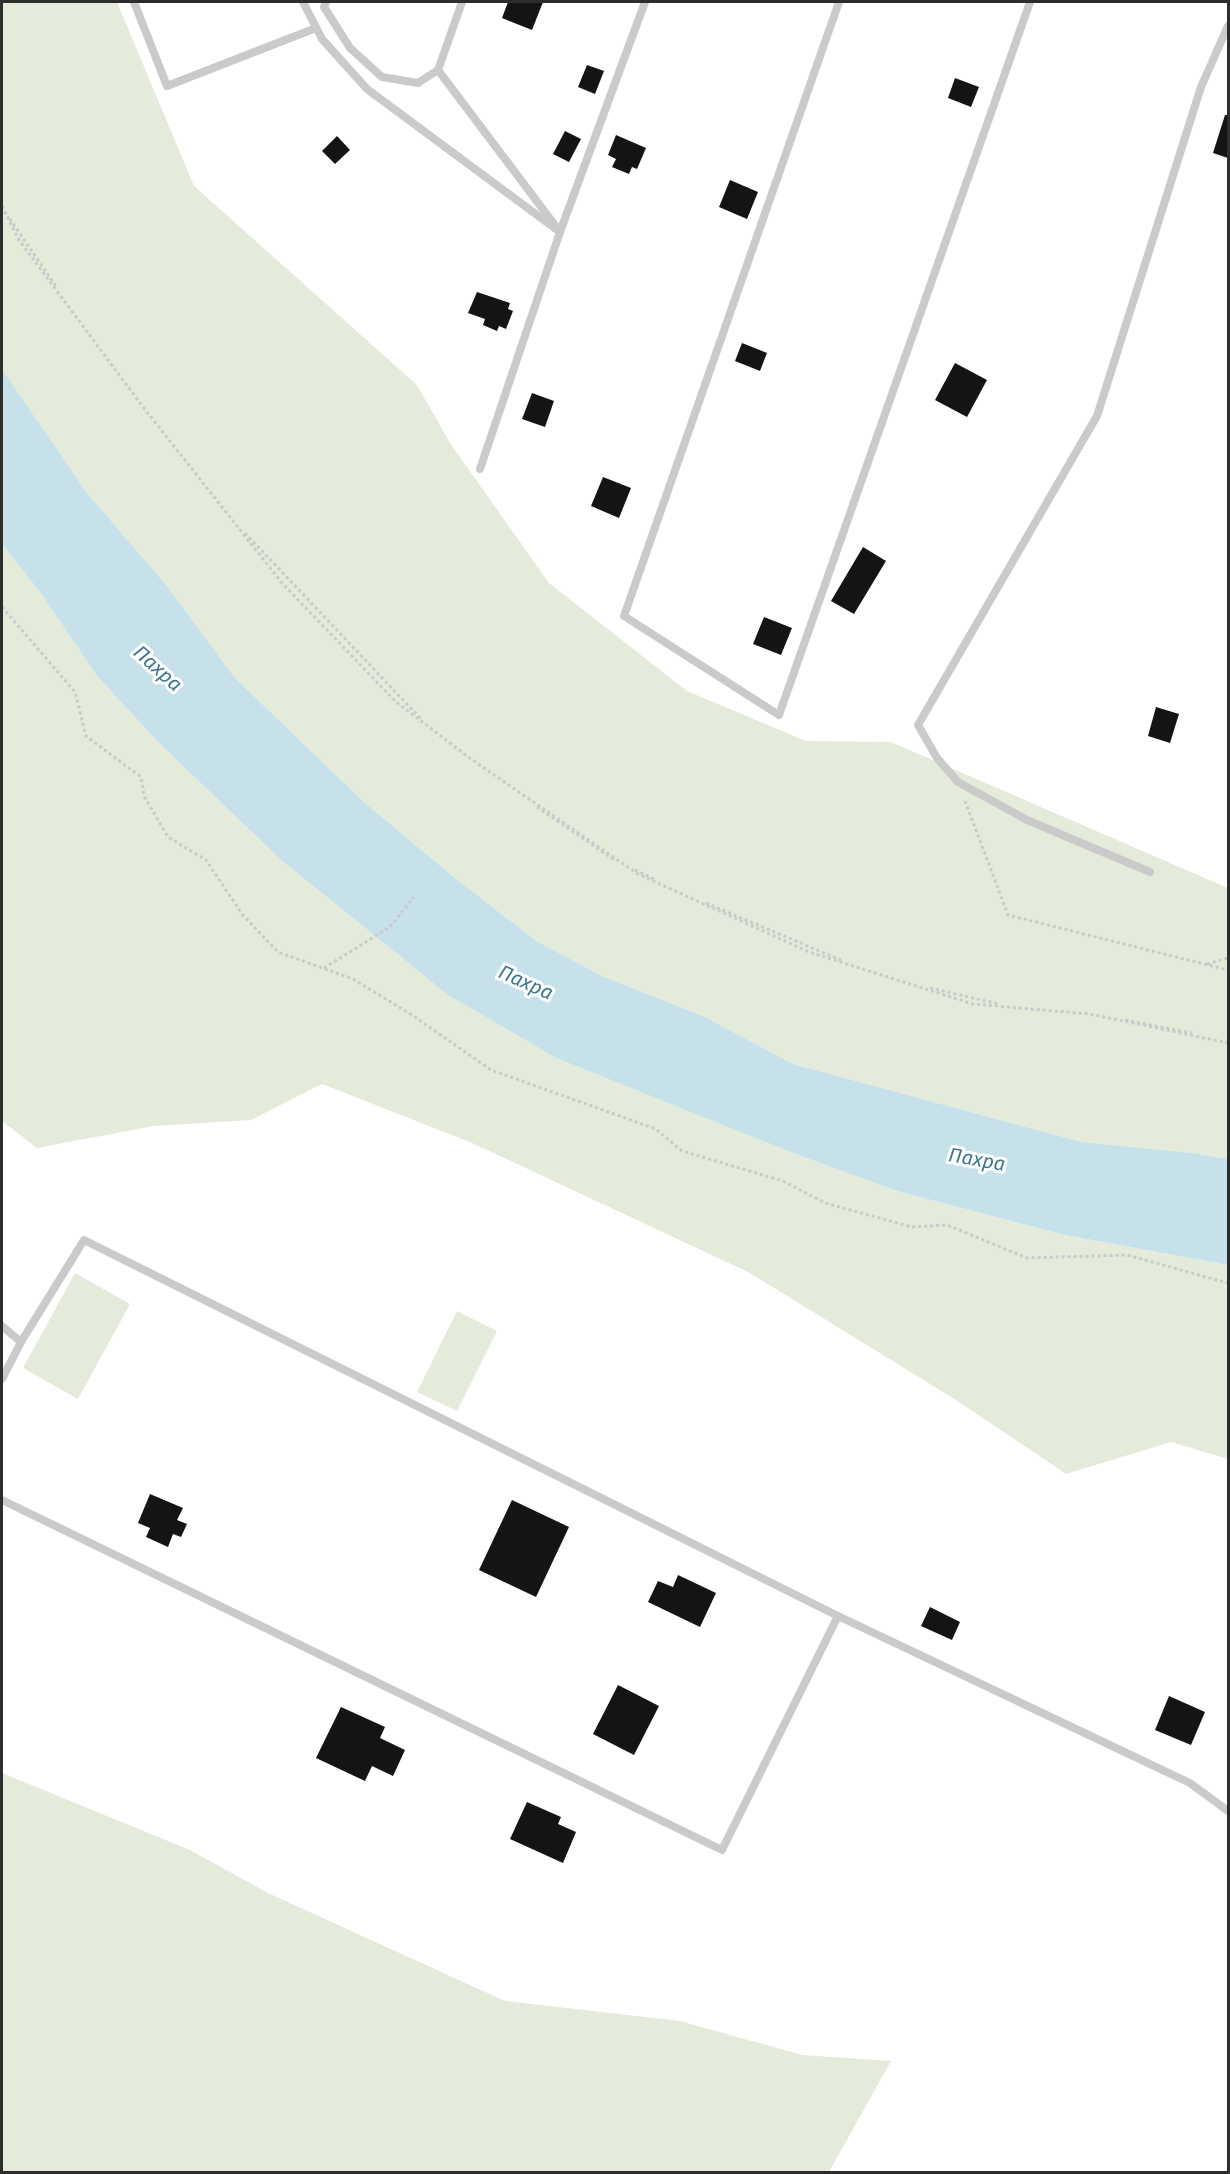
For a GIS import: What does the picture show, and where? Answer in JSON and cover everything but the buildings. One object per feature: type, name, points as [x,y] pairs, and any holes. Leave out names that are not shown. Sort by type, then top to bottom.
[{"type":"lane","points":[[134,2],[167,86],[316,28]]},
{"type":"lane","points":[[303,2],[322,39],[367,89],[560,231]]},
{"type":"lane","points":[[326,2],[324,7],[350,48],[382,76],[418,83],[438,70],[462,2]]},
{"type":"lane","points":[[480,469],[560,231],[645,2]]},
{"type":"lane","points":[[840,2],[624,616],[780,715],[1030,2]]},
{"type":"lane","points":[[1150,872],[1027,820],[958,782],[937,758],[918,725],[1097,416],[1201,87],[1228,26]]},
{"type":"lane","points":[[438,70],[560,231]]},
{"type":"lane","points":[[2,1379],[21,1342],[84,1240],[838,1616],[1190,1783],[1228,1811]]},
{"type":"lane","points":[[2,1326],[21,1342]]},
{"type":"lane","points":[[2,1500],[722,1850],[838,1616]]},
{"type":"path","points":[[2,206],[113,370],[204,487],[278,571],[436,734],[604,856],[688,895],[881,977],[1023,1010],[1138,1021],[1228,1043]]},
{"type":"path","points":[[2,607],[75,692],[86,736],[141,777],[144,796],[168,837],[206,860],[242,914],[278,952],[353,979],[402,1009],[491,1070],[656,1129],[682,1150],[783,1181],[825,1203],[912,1227],[947,1225],[1027,1258],[1127,1255],[1228,1283]]},
{"type":"path","points":[[958,782],[1008,915],[1228,970]]},
{"type":"path","points":[[324,969],[390,927],[414,897]]},
{"type":"path","points":[[1205,964],[1228,958]]},
{"type":"green space","points":[[2,2],[117,2],[194,186],[417,385],[450,443],[549,583],[687,691],[806,741],[891,742],[1228,888],[1228,1159],[1082,1142],[793,1064],[703,1016],[604,977],[538,942],[456,879],[364,802],[235,678],[167,586],[87,493],[2,369]]},
{"type":"green space","points":[[2,544],[40,592],[97,676],[157,741],[281,860],[448,995],[556,1058],[793,1153],[897,1191],[1065,1235],[1228,1265],[1228,1459],[1171,1442],[1066,1474],[956,1400],[748,1272],[472,1143],[322,1084],[251,1120],[154,1126],[37,1148],[2,1121]]},
{"type":"green space","points":[[75,1273],[130,1304],[78,1399],[23,1368]]},
{"type":"green space","points":[[457,1311],[497,1331],[457,1411],[417,1392]]},
{"type":"green space","points":[[2,1773],[190,1850],[268,1893],[505,2001],[680,2021],[802,2055],[891,2061],[829,2172],[2,2172]]},
{"type":"water","name":"Пахра","points":[[2,369],[87,493],[167,586],[235,678],[364,802],[456,879],[538,942],[604,977],[703,1016],[793,1064],[1082,1142],[1193,1153],[1228,1159],[1228,1265],[1065,1235],[897,1191],[793,1153],[556,1058],[448,995],[281,860],[157,741],[97,676],[40,592],[2,544]]}]
